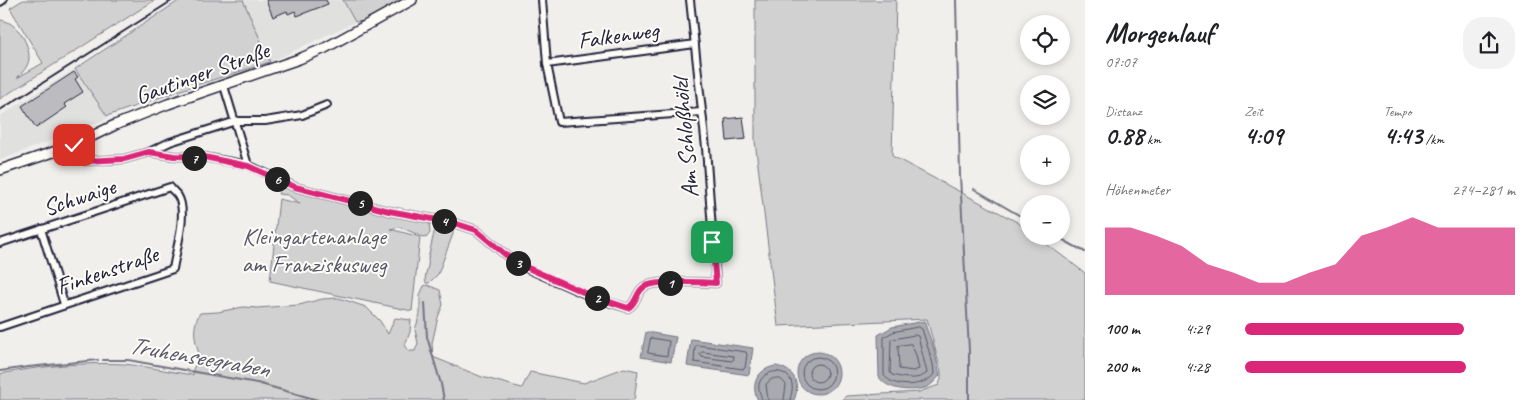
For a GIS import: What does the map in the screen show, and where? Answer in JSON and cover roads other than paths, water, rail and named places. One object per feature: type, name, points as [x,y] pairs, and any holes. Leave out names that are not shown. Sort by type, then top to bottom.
[{"type":"main road","name":"Gautinger Straße","points":[[0,170],[57,152],[168,104],[224,86],[325,48],[412,0]]},
{"type":"street","points":[[542,0],[547,64],[560,122],[702,112]]},
{"type":"street","name":"Am Schloßhölzl","points":[[248,166],[295,187],[389,211],[454,223],[476,230],[512,260],[599,299],[628,308],[633,305],[645,286],[690,281],[716,283],[702,112],[690,0]]},
{"type":"street","name":"Falkenweg","points":[[547,64],[695,44]]},
{"type":"street","points":[[149,152],[174,156],[204,157],[248,166],[224,86]]},
{"type":"street","points":[[57,152],[77,160],[86,161],[124,159],[236,121],[265,121],[302,114],[327,105]]},
{"type":"street","name":"Schwaige","points":[[2,240],[170,187]]},
{"type":"street","name":"Finkenstraße","points":[[0,327],[173,269],[183,216],[178,195],[170,187]]},
{"type":"street","points":[[41,228],[64,304]]},
{"type":"water","points":[[924,321],[934,349],[940,375],[925,388],[906,390],[887,385],[879,377],[878,335],[892,327]]},
{"type":"water","points":[[646,332],[676,337],[671,362],[641,357]]},
{"type":"water","points":[[691,339],[753,348],[749,375],[687,366]]},
{"type":"water","points":[[818,352],[833,358],[839,373],[833,388],[818,394],[803,388],[797,373],[803,358]]},
{"type":"water","points":[[776,366],[787,370],[794,378],[797,388],[794,400],[758,400],[755,394],[757,378],[760,373]]},
{"type":"waterway","points":[[956,0],[960,175],[969,351],[969,400]]},
{"type":"waterway","points":[[974,189],[1020,216]]},
{"type":"waterway","points":[[1070,244],[1085,252]]},
{"type":"waterway","points":[[425,303],[427,337],[444,400]]},
{"type":"waterway","name":"Truhenseegraben","points":[[0,371],[98,360]]},
{"type":"waterway","name":"Truhenseegraben","points":[[103,360],[128,360],[257,383],[318,400]]},
{"type":"railway","points":[[0,110],[173,0]]},
{"type":"park label","name":"Kleingartenanlage am Franziskusweg","points":[[314,250]]}]
